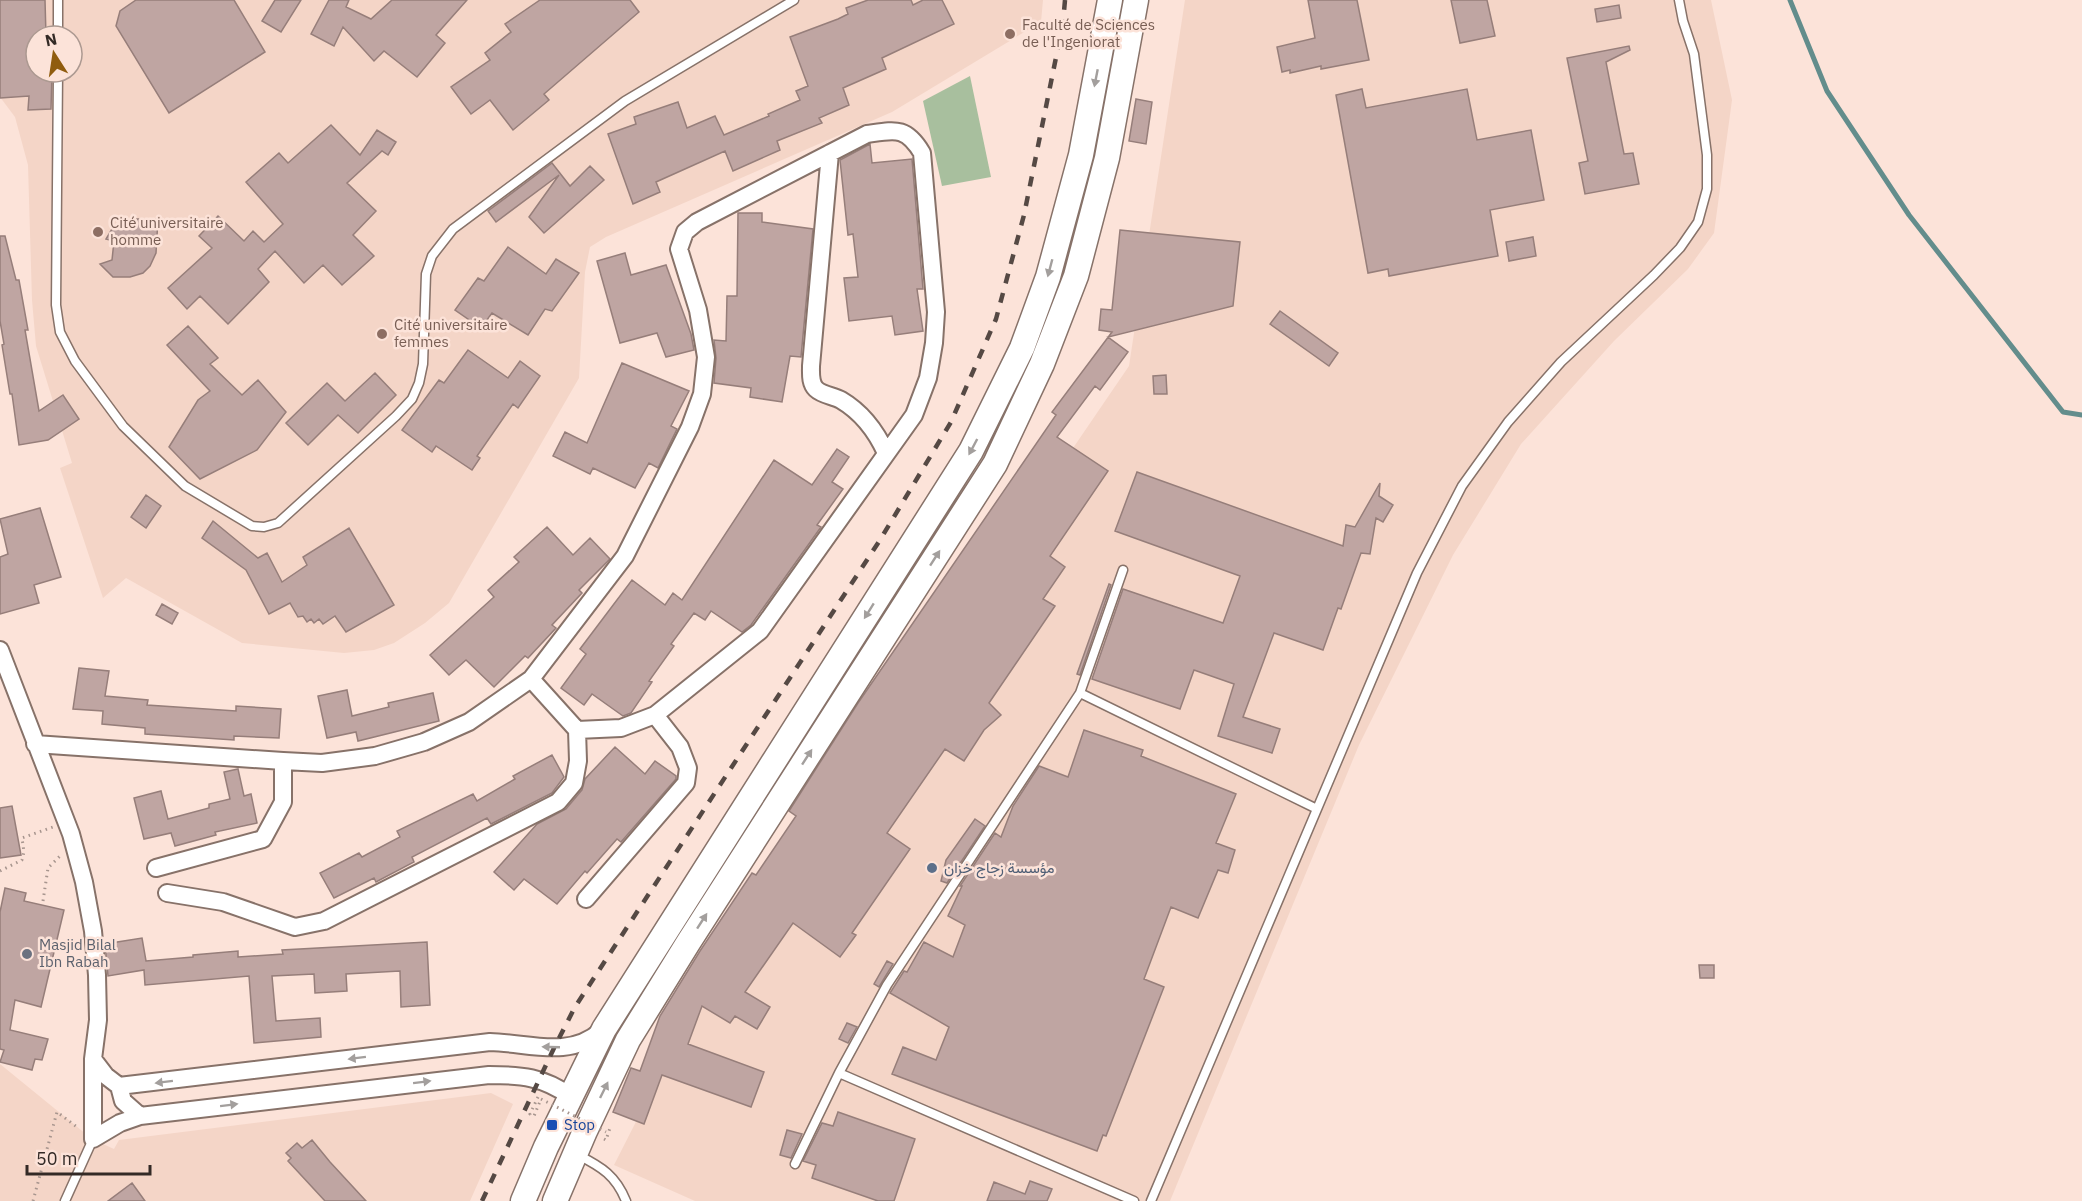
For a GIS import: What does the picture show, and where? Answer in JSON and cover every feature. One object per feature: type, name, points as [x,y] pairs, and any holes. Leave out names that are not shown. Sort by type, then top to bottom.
[{"type":"main road","points":[[524,1201],[546,1147],[604,1029],[971,451],[1022,348],[1048,277],[1081,155],[1110,0]]},
{"type":"main road","points":[[555,1201],[628,1040],[694,933],[995,464],[1042,364],[1076,276],[1107,158],[1136,0]]},
{"type":"street","points":[[35,744],[322,763],[375,756],[424,742],[469,722],[531,679],[625,556],[685,437],[702,394],[706,357],[698,310],[679,249],[685,232],[697,222],[867,134],[895,130],[913,138],[922,153],[936,312],[928,378],[914,415],[760,631],[655,715],[621,728],[577,730]]},
{"type":"street","points":[[830,153],[811,366],[812,382],[817,390],[841,400],[871,424],[886,453]]},
{"type":"street","points":[[0,651],[66,822],[84,882],[93,931],[98,1020],[93,1059],[93,1139]]},
{"type":"street","points":[[167,893],[223,902],[295,927],[324,921],[558,802],[574,783],[578,761],[577,730],[531,679]]},
{"type":"street","points":[[586,899],[686,783],[688,768],[680,747],[655,715]]},
{"type":"street","points":[[156,868],[263,839],[283,802],[283,761]]},
{"type":"street","points":[[119,1086],[490,1042],[554,1047],[575,1046],[592,1039],[604,1029]]},
{"type":"street","points":[[93,1059],[106,1076],[119,1086],[123,1101],[140,1116]]},
{"type":"street","points":[[93,1139],[120,1123],[140,1116],[489,1075],[514,1075],[539,1079],[552,1084],[570,1096]]},
{"type":"lane","points":[[58,0],[58,24]]},
{"type":"lane","points":[[58,84],[56,305],[60,332],[75,361],[123,426],[185,486],[252,526],[264,527],[278,523],[412,399],[419,383],[423,364],[426,274],[432,256],[453,230],[625,101],[794,0]]},
{"type":"lane","points":[[1151,1201],[1417,573],[1461,486],[1508,422],[1561,362],[1654,275],[1680,248],[1698,222],[1707,189],[1707,155],[1694,54],[1679,0]]},
{"type":"lane","points":[[795,1164],[839,1073],[887,985],[1080,693],[1123,570]]},
{"type":"lane","points":[[1080,693],[1317,809]]},
{"type":"lane","points":[[839,1073],[1134,1201]]},
{"type":"lane","points":[[65,1201],[93,1139]]},
{"type":"lane","points":[[575,1154],[602,1167],[621,1189],[626,1201]]},
{"type":"path","points":[[0,871],[22,860],[24,852],[22,838],[66,822]]},
{"type":"path","points":[[44,901],[48,868],[74,844]]},
{"type":"path","points":[[539,1094],[530,1113],[534,1116],[541,1099],[606,1132]]},
{"type":"path","points":[[33,1201],[57,1112],[93,1139]]},
{"type":"shaded area","name":"Cité universitaire femmes","points":[[0,0],[1043,0],[1041,22],[892,112],[606,237],[590,247],[585,272],[579,378],[449,603],[425,623],[394,643],[374,650],[344,653],[242,643],[126,578],[103,598],[60,468],[72,463],[36,346],[32,300],[28,165],[15,117],[0,97]]},
{"type":"shaded area","points":[[1185,0],[1711,0],[1732,100],[1714,233],[1688,269],[1614,341],[1521,444],[1453,555],[1359,745],[1170,1201],[695,1201],[614,1165],[702,992],[1129,366]]},
{"type":"shaded area","points":[[0,1064],[92,1139],[114,1149],[119,1140],[491,1093],[513,1104],[470,1201],[0,1201]]},
{"type":"green space","points":[[970,76],[991,177],[942,186],[923,101]]},
{"type":"building","points":[[0,0],[45,0],[46,24],[24,24],[24,84],[52,84],[51,109],[28,110],[29,96],[0,98]]},
{"type":"building","points":[[136,0],[234,0],[265,52],[169,113],[116,26],[120,11]]},
{"type":"building","points":[[275,0],[301,0],[281,32],[262,21]]},
{"type":"building","points":[[329,0],[349,0],[346,7],[371,19],[392,0],[467,0],[436,35],[445,43],[417,77],[384,51],[374,61],[343,27],[334,46],[311,34]]},
{"type":"building","points":[[540,0],[630,0],[639,12],[544,94],[549,100],[513,130],[490,100],[471,114],[451,87],[490,60],[485,53],[511,32],[505,24]]},
{"type":"building","points":[[868,0],[911,0],[913,5],[923,0],[942,0],[954,24],[882,58],[886,69],[843,88],[849,105],[819,118],[822,123],[777,141],[780,150],[733,171],[725,151],[656,182],[660,192],[633,204],[608,134],[636,124],[634,117],[678,102],[687,128],[715,116],[724,135],[769,116],[768,114],[800,100],[796,91],[808,86],[790,37],[838,19],[848,14],[846,8]]},
{"type":"building","points":[[1308,0],[1357,0],[1369,60],[1321,69],[1321,66],[1290,73],[1290,70],[1282,72],[1277,47],[1315,38]]},
{"type":"building","points":[[1451,0],[1487,0],[1495,36],[1460,43]]},
{"type":"building","points":[[1619,5],[1621,18],[1597,22],[1595,9]]},
{"type":"building","points":[[1629,46],[1630,50],[1606,62],[1624,154],[1633,153],[1639,184],[1585,194],[1579,163],[1588,161],[1567,58]]},
{"type":"building","points":[[1362,89],[1366,108],[1467,89],[1477,140],[1531,130],[1544,200],[1490,210],[1498,256],[1389,276],[1388,269],[1368,273],[1336,95]]},
{"type":"building","points":[[1136,99],[1152,102],[1146,144],[1129,141]]},
{"type":"building","points":[[331,125],[360,155],[377,130],[396,142],[388,155],[382,151],[347,183],[376,211],[353,235],[374,256],[342,285],[323,265],[304,283],[275,251],[258,269],[269,282],[228,324],[200,296],[187,309],[168,288],[212,248],[199,236],[218,216],[244,241],[253,231],[264,242],[283,224],[246,182],[279,153],[288,163]]},
{"type":"building","points":[[870,144],[872,163],[912,159],[923,289],[917,289],[923,331],[895,335],[892,316],[849,321],[844,278],[858,277],[853,234],[848,235],[840,160]]},
{"type":"building","points":[[552,163],[570,186],[590,166],[604,180],[544,233],[529,217],[559,175],[496,222],[488,211]]},
{"type":"building","points":[[738,213],[762,213],[762,222],[813,229],[801,357],[790,356],[782,402],[750,397],[751,388],[714,383],[716,358],[714,340],[726,341],[727,296],[737,296]]},
{"type":"building","points":[[137,219],[158,219],[156,253],[150,266],[143,273],[130,277],[113,277],[100,264],[112,260],[114,241],[106,239],[112,229],[122,222],[137,222]]},
{"type":"building","points":[[1120,230],[1240,242],[1233,306],[1108,337],[1112,332],[1099,330],[1101,309],[1112,310]]},
{"type":"building","points":[[0,236],[5,236],[16,280],[19,280],[39,411],[63,395],[79,419],[48,440],[19,445],[2,345],[4,344],[0,321]]},
{"type":"building","points":[[1533,237],[1536,256],[1509,261],[1506,242]]},
{"type":"building","points":[[508,247],[546,274],[556,259],[579,273],[552,311],[545,309],[528,335],[492,313],[481,328],[455,310],[478,278],[484,281]]},
{"type":"building","points":[[625,253],[631,275],[666,265],[691,334],[694,350],[666,357],[657,333],[620,343],[597,261]]},
{"type":"building","points":[[1280,311],[1338,353],[1329,366],[1270,324]]},
{"type":"building","points":[[188,326],[218,358],[210,364],[242,395],[258,380],[286,412],[257,450],[200,479],[169,447],[198,400],[210,391],[167,345]]},
{"type":"building","points":[[1108,337],[1128,352],[1100,390],[1095,386],[1057,437],[1108,471],[1050,556],[1065,567],[1043,599],[1055,606],[989,703],[1001,715],[984,730],[964,761],[945,749],[887,833],[910,849],[852,933],[856,935],[840,957],[793,923],[745,992],[770,1007],[757,1029],[735,1016],[730,1023],[702,1006],[688,1044],[764,1072],[751,1107],[662,1075],[644,1124],[613,1112],[631,1068],[640,1071],[660,1016],[700,951],[752,873],[756,875],[796,816],[789,811],[858,703],[1056,415],[1052,412]]},
{"type":"building","points":[[468,350],[508,378],[520,361],[540,376],[518,408],[513,404],[477,456],[480,458],[472,470],[436,446],[432,452],[402,430],[439,380],[444,383]]},
{"type":"building","points":[[622,363],[689,391],[671,426],[677,429],[658,468],[649,463],[635,488],[593,468],[590,474],[553,456],[565,432],[587,443]]},
{"type":"building","points":[[375,373],[396,395],[358,433],[338,415],[308,445],[286,423],[327,383],[345,401]]},
{"type":"building","points":[[1166,375],[1167,394],[1154,394],[1153,376]]},
{"type":"building","points":[[837,449],[849,457],[832,482],[843,489],[817,525],[821,527],[751,625],[742,632],[711,611],[705,620],[694,613],[671,644],[674,646],[649,681],[652,682],[631,713],[623,716],[592,694],[584,705],[561,688],[586,654],[580,649],[632,580],[665,605],[673,593],[682,600],[774,460],[812,485]]},
{"type":"building","points":[[1137,472],[1343,546],[1346,525],[1355,527],[1380,483],[1379,496],[1393,505],[1383,522],[1376,518],[1370,554],[1361,553],[1341,609],[1338,608],[1323,650],[1274,633],[1243,717],[1280,729],[1272,753],[1218,736],[1234,684],[1194,670],[1180,709],[1092,679],[1123,589],[1223,623],[1240,576],[1115,531]]},
{"type":"building","points":[[146,495],[161,506],[146,528],[131,517]]},
{"type":"building","points":[[40,508],[61,577],[34,585],[39,603],[0,614],[0,557],[8,554],[0,519]]},
{"type":"building","points":[[213,521],[258,558],[267,553],[282,582],[307,565],[303,557],[349,528],[394,605],[346,632],[335,616],[323,624],[319,619],[314,623],[311,619],[307,622],[303,616],[298,617],[290,603],[269,614],[246,570],[202,538]]},
{"type":"building","points":[[547,527],[573,555],[590,538],[610,559],[579,590],[582,593],[552,625],[556,628],[528,658],[525,656],[494,687],[466,660],[449,675],[430,655],[494,597],[488,590],[519,562],[514,557]]},
{"type":"building","points":[[1109,584],[1111,585],[1080,675],[1077,674]]},
{"type":"building","points":[[162,604],[178,613],[172,624],[156,615]]},
{"type":"building","points":[[79,668],[109,671],[105,696],[148,700],[147,705],[236,711],[236,706],[281,709],[279,738],[234,736],[234,740],[145,734],[145,728],[102,724],[103,711],[73,709]]},
{"type":"building","points":[[347,690],[352,716],[389,707],[388,703],[433,693],[439,721],[358,741],[356,732],[327,738],[318,696]]},
{"type":"building","points":[[1084,730],[1143,750],[1141,756],[1236,794],[1216,843],[1235,850],[1228,873],[1218,870],[1198,918],[1171,907],[1144,979],[1164,987],[1106,1136],[1103,1135],[1097,1151],[892,1074],[903,1047],[936,1060],[949,1027],[890,993],[904,971],[907,972],[924,942],[953,957],[965,925],[948,916],[962,886],[960,886],[995,833],[1001,837],[1013,806],[1039,766],[1068,777]]},
{"type":"building","points":[[615,747],[645,774],[655,761],[676,776],[676,779],[621,842],[617,839],[587,873],[585,871],[557,904],[524,879],[514,890],[494,872],[537,824],[566,809],[582,790],[585,779]]},
{"type":"building","points":[[552,755],[564,777],[552,793],[491,824],[487,818],[412,857],[414,862],[376,882],[374,878],[334,898],[320,873],[359,853],[362,857],[400,837],[397,831],[473,794],[477,801],[515,779],[513,776]]},
{"type":"building","points":[[238,769],[244,796],[251,794],[257,823],[215,832],[216,835],[175,846],[171,833],[144,839],[134,798],[161,791],[168,819],[209,808],[209,804],[230,799],[224,772]]},
{"type":"building","points":[[12,806],[21,855],[0,858],[0,808]]},
{"type":"building","points":[[975,819],[985,826],[947,883],[941,881],[946,860]]},
{"type":"building","name":"Masjid Bilal Ibn Rabah","points":[[5,888],[26,893],[24,901],[64,910],[41,1007],[15,1000],[10,1030],[48,1039],[42,1060],[35,1059],[32,1070],[0,1062],[4,1050],[0,1049],[0,912]]},
{"type":"building","points":[[142,938],[146,961],[238,951],[238,957],[283,954],[282,950],[427,942],[430,1005],[401,1007],[400,971],[346,974],[347,991],[315,993],[314,974],[272,976],[276,1021],[320,1018],[321,1037],[254,1043],[249,976],[145,985],[144,970],[108,976],[105,944]]},
{"type":"building","points":[[887,961],[893,964],[879,987],[874,984]]},
{"type":"building","points":[[1699,965],[1714,965],[1714,978],[1700,978]]},
{"type":"building","points":[[847,1023],[857,1027],[848,1043],[839,1039]]},
{"type":"building","points":[[838,1112],[915,1139],[894,1201],[878,1201],[812,1178],[816,1165],[803,1161],[822,1123],[833,1126]]},
{"type":"building","points":[[787,1130],[802,1134],[791,1158],[780,1155]]},
{"type":"building","points":[[312,1140],[366,1201],[325,1201],[288,1161],[291,1158],[286,1153],[297,1143],[302,1148]]},
{"type":"building","points":[[1030,1181],[1052,1189],[1047,1201],[987,1201],[994,1182],[1025,1194]]},
{"type":"building","points":[[132,1183],[145,1201],[108,1201]]},
{"type":"waterway","points":[[1790,0],[1827,91],[1909,215],[2063,412],[2082,415]]},
{"type":"railway","points":[[482,1201],[575,1007],[880,540],[951,422],[996,319],[1024,215],[1063,23],[1065,0]]},
{"type":"place","name":"Faculté de Sciences de l'Ingeniorat","points":[[1010,34]]},
{"type":"place","name":"Cité universitaire homme","points":[[98,232]]},
{"type":"place","name":"Cité universitaire femmes","points":[[382,334]]},
{"type":"place","name":"مؤسسة زجاج خزان","points":[[932,868]]},
{"type":"place","name":"Masjid Bilal Ibn Rabah","points":[[27,954]]},
{"type":"place","name":"Stop","points":[[552,1125]]}]
